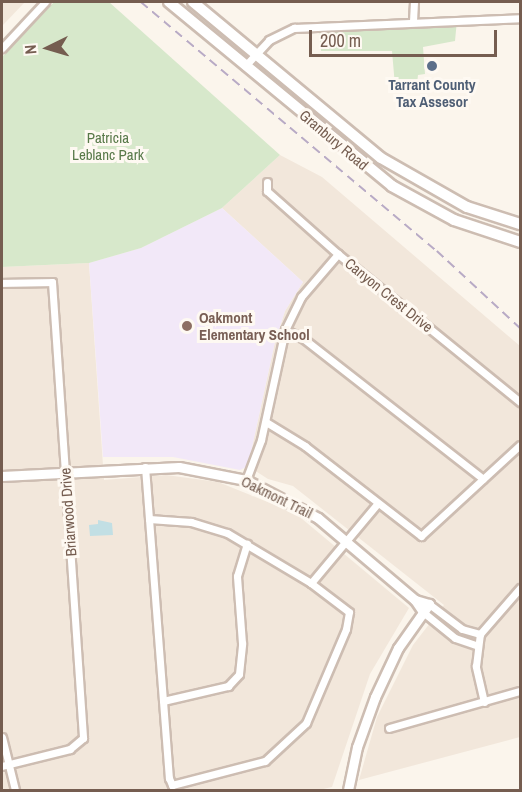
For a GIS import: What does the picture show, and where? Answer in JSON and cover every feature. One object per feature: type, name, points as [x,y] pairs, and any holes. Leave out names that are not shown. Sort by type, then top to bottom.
[{"type":"main road","name":"Granbury Road","points":[[170,2],[372,171],[432,209],[520,242]]},
{"type":"main road","name":"Granbury Road","points":[[194,2],[381,158],[445,196],[520,224]]},
{"type":"main road","points":[[372,171],[381,158]]},
{"type":"main road","points":[[504,237],[508,221]]},
{"type":"street","points":[[2,48],[45,2]]},
{"type":"street","points":[[413,21],[414,2]]},
{"type":"street","points":[[245,66],[269,40],[294,28],[520,18]]},
{"type":"street","name":"Canyon Crest Drive","points":[[267,182],[267,191],[338,254],[520,402]]},
{"type":"street","points":[[246,480],[266,422],[285,330],[301,297],[338,254]]},
{"type":"street","name":"Briarwood Drive","points":[[2,283],[52,282],[81,742],[4,765]]},
{"type":"street","points":[[285,330],[304,339],[483,478]]},
{"type":"street","points":[[266,422],[299,442],[421,536],[520,445]]},
{"type":"street","points":[[145,467],[149,519],[163,701],[172,785],[265,761],[295,736],[316,704],[351,617],[349,612],[310,583],[247,544],[203,524],[149,519]]},
{"type":"street","name":"Oakmont Trail","points":[[2,476],[145,467],[207,471],[246,480],[298,504],[426,608],[462,629],[480,634]]},
{"type":"street","points":[[310,583],[377,504]]},
{"type":"street","points":[[163,701],[228,686],[239,674],[242,643],[237,576],[247,544]]},
{"type":"street","points":[[484,702],[476,666],[480,634],[520,588]]},
{"type":"street","points":[[348,790],[357,747],[375,697],[398,648],[426,608]]},
{"type":"street","name":"Oakmont Trail","points":[[426,608],[455,639],[478,646]]},
{"type":"street","points":[[389,728],[520,691]]},
{"type":"street","points":[[2,737],[4,765],[15,790]]},
{"type":"shaded area","points":[[2,2],[25,2],[2,26]]},
{"type":"shaded area","points":[[280,155],[322,177],[520,346],[520,737],[359,780],[377,717],[413,645],[444,605],[293,486],[268,479],[248,466],[275,342],[285,311],[303,282],[222,208]]},
{"type":"shaded area","name":"Oakmont Elementary School","points":[[222,208],[303,282],[285,311],[275,342],[248,466],[240,470],[173,457],[103,457],[89,263],[141,248]]},
{"type":"shaded area","points":[[89,263],[104,480],[166,475],[218,482],[295,513],[409,608],[370,674],[332,787],[319,790],[2,790],[2,267]]},
{"type":"green space","name":"Patricia Leblanc Park","points":[[54,2],[109,2],[280,155],[222,208],[141,248],[89,263],[2,267],[2,57]]},
{"type":"green space","points":[[457,20],[455,41],[423,47],[425,74],[418,75],[417,84],[395,86],[392,51],[321,51],[319,25]]},
{"type":"water","points":[[98,520],[112,523],[113,535],[90,536],[89,525],[98,524]]},
{"type":"railway","points":[[141,2],[437,251],[520,328]]},
{"type":"place","name":"Tarrant County Tax Assesor","points":[[432,66]]},
{"type":"place","name":"Oakmont Elementary School","points":[[187,326]]}]
